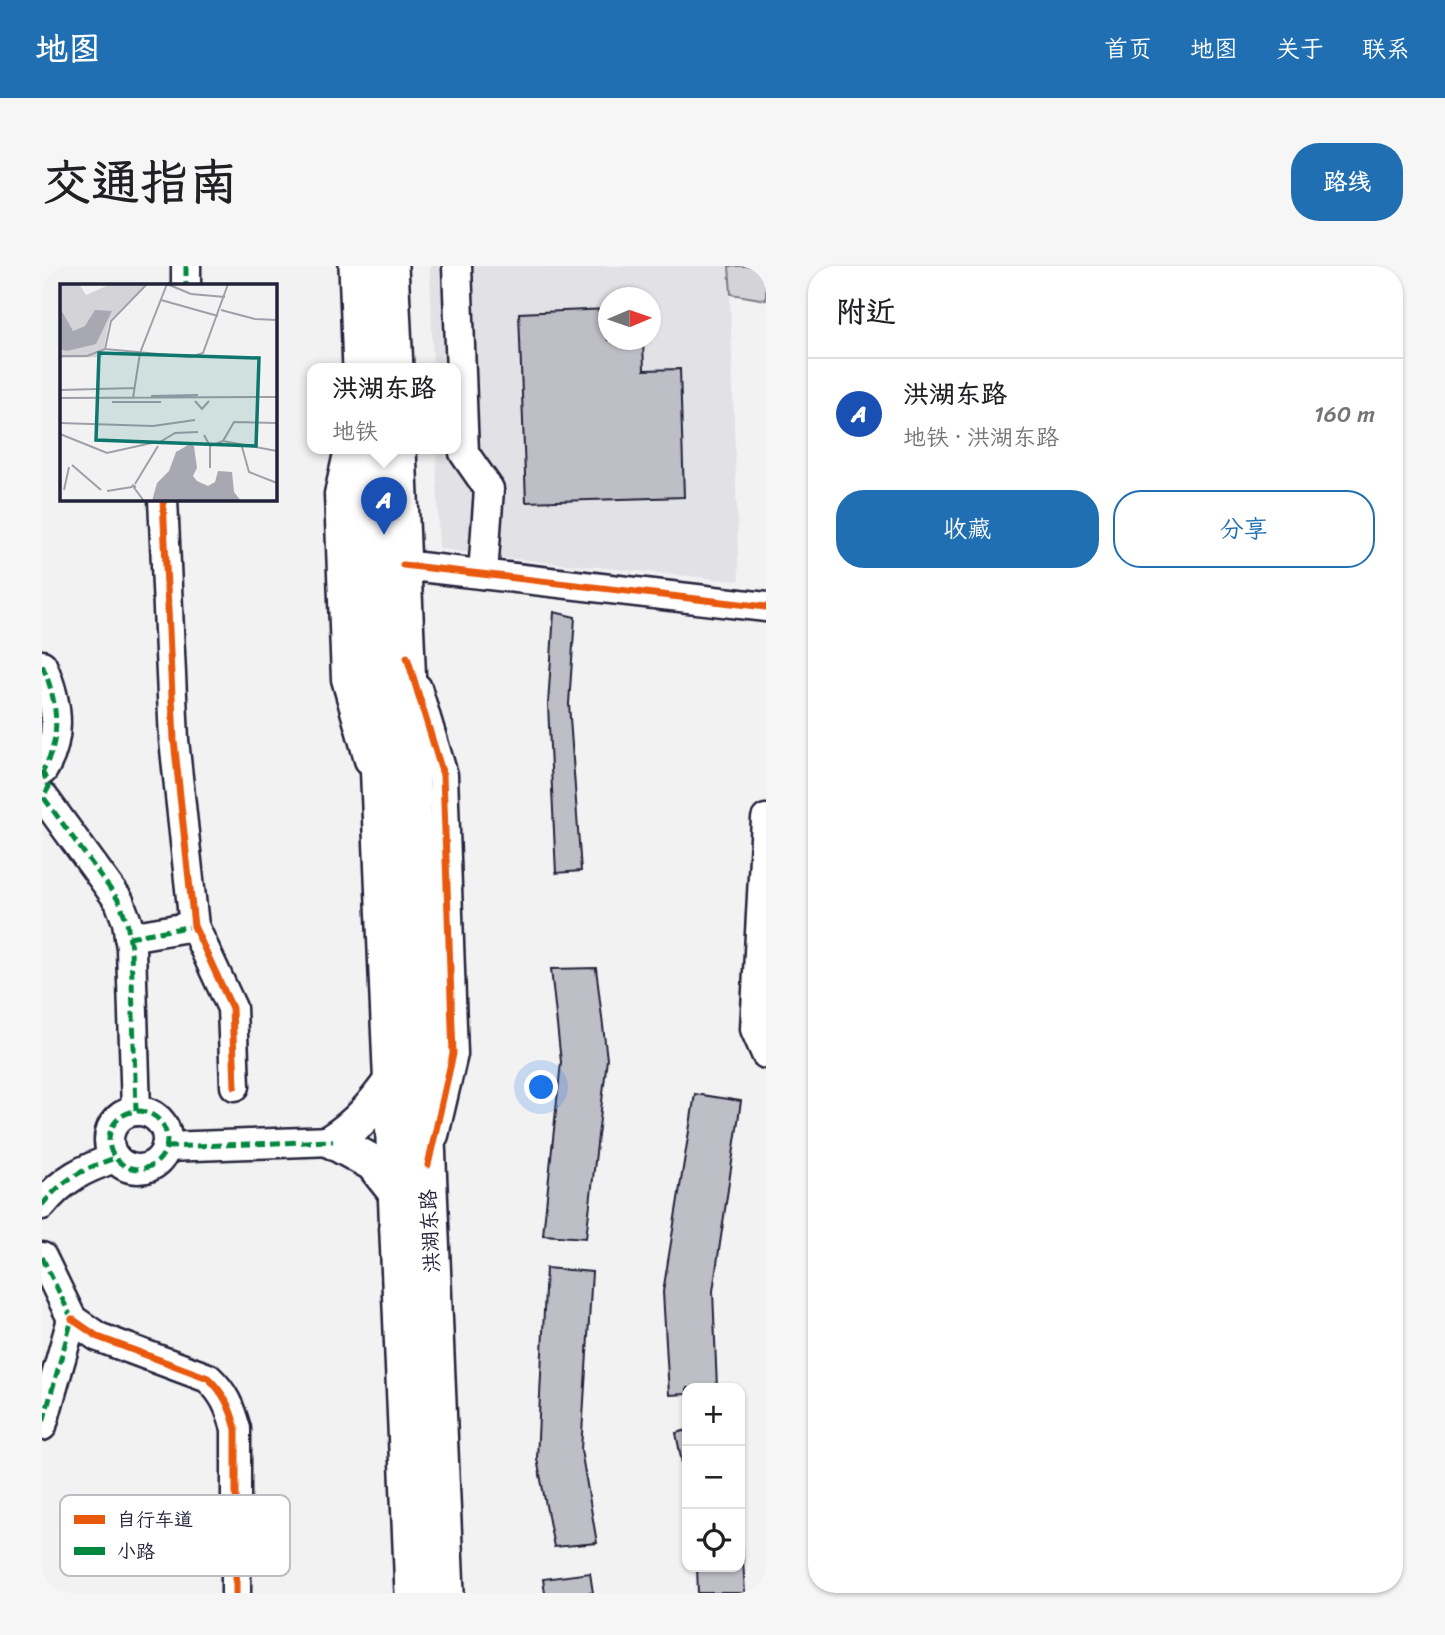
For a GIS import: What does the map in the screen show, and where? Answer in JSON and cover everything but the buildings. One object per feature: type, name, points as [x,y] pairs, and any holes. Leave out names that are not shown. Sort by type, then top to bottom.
[{"type":"main road","points":[[357,266],[361,363]]},
{"type":"main road","points":[[390,266],[395,363]]},
{"type":"main road","name":"洪湖东路","points":[[365,454],[413,1593]]},
{"type":"main road","name":"洪湖东路","points":[[398,454],[446,1593]]},
{"type":"main road","points":[[391,1081],[370,1112],[355,1127],[333,1141],[373,1163],[396,1192]]},
{"type":"street","points":[[186,266],[186,284]]},
{"type":"street","points":[[457,266],[461,363]]},
{"type":"street","points":[[461,373],[464,453],[489,489],[483,574]]},
{"type":"street","points":[[348,454],[339,494],[346,679],[380,796]]},
{"type":"street","points":[[163,500],[174,740],[194,926],[232,1008],[235,1086]]},
{"type":"street","points":[[403,565],[766,607]]},
{"type":"street","points":[[42,665],[56,719],[55,741],[43,784],[113,891],[127,922],[136,1111]]},
{"type":"street","points":[[766,819],[755,1029],[766,1054]]},
{"type":"street","points":[[129,937],[194,926]]},
{"type":"street","points":[[136,1111],[157,1118],[166,1134],[166,1146],[158,1161],[141,1169],[122,1165],[110,1150],[110,1131],[121,1115],[136,1111]]},
{"type":"street","points":[[166,1146],[333,1141]]},
{"type":"street","points":[[42,1205],[53,1191],[75,1173],[115,1158]]},
{"type":"street","points":[[42,1258],[72,1319],[97,1337],[208,1378],[221,1391],[230,1407],[236,1429],[236,1495]]},
{"type":"street","points":[[42,1426],[72,1319]]},
{"type":"shaded area","points":[[430,266],[729,266],[739,581],[484,556],[439,548],[436,454],[461,454],[461,363],[433,363]]},
{"type":"shaded area","points":[[729,266],[766,266],[766,300],[731,294]]},
{"type":"marked path","points":[[186,266],[186,284]]},
{"type":"marked path","points":[[42,665],[56,718],[53,744],[43,770]]},
{"type":"marked path","points":[[42,770],[49,787],[42,799]]},
{"type":"marked path","points":[[44,798],[119,901],[127,922],[131,948],[136,1111]]},
{"type":"marked path","points":[[129,937],[194,926]]},
{"type":"marked path","points":[[138,1111],[159,1119],[167,1140],[159,1161],[138,1169],[117,1161],[109,1140],[117,1119],[138,1111]]},
{"type":"marked path","points":[[166,1147],[333,1141]]},
{"type":"marked path","points":[[42,1205],[74,1176],[115,1158]]},
{"type":"marked path","points":[[42,1257],[72,1319],[42,1426]]},
{"type":"cycle path","points":[[163,500],[174,740],[194,926],[232,1008],[235,1086]]},
{"type":"cycle path","points":[[403,565],[766,607]]},
{"type":"cycle path","points":[[407,657],[443,775],[453,1054],[428,1165]]},
{"type":"cycle path","points":[[72,1319],[98,1337],[208,1378],[214,1384],[229,1407],[236,1429],[236,1495]]},
{"type":"cycle path","points":[[236,1576],[236,1593]]},
{"type":"place","name":"洪湖东路","points":[[384,535]]}]
